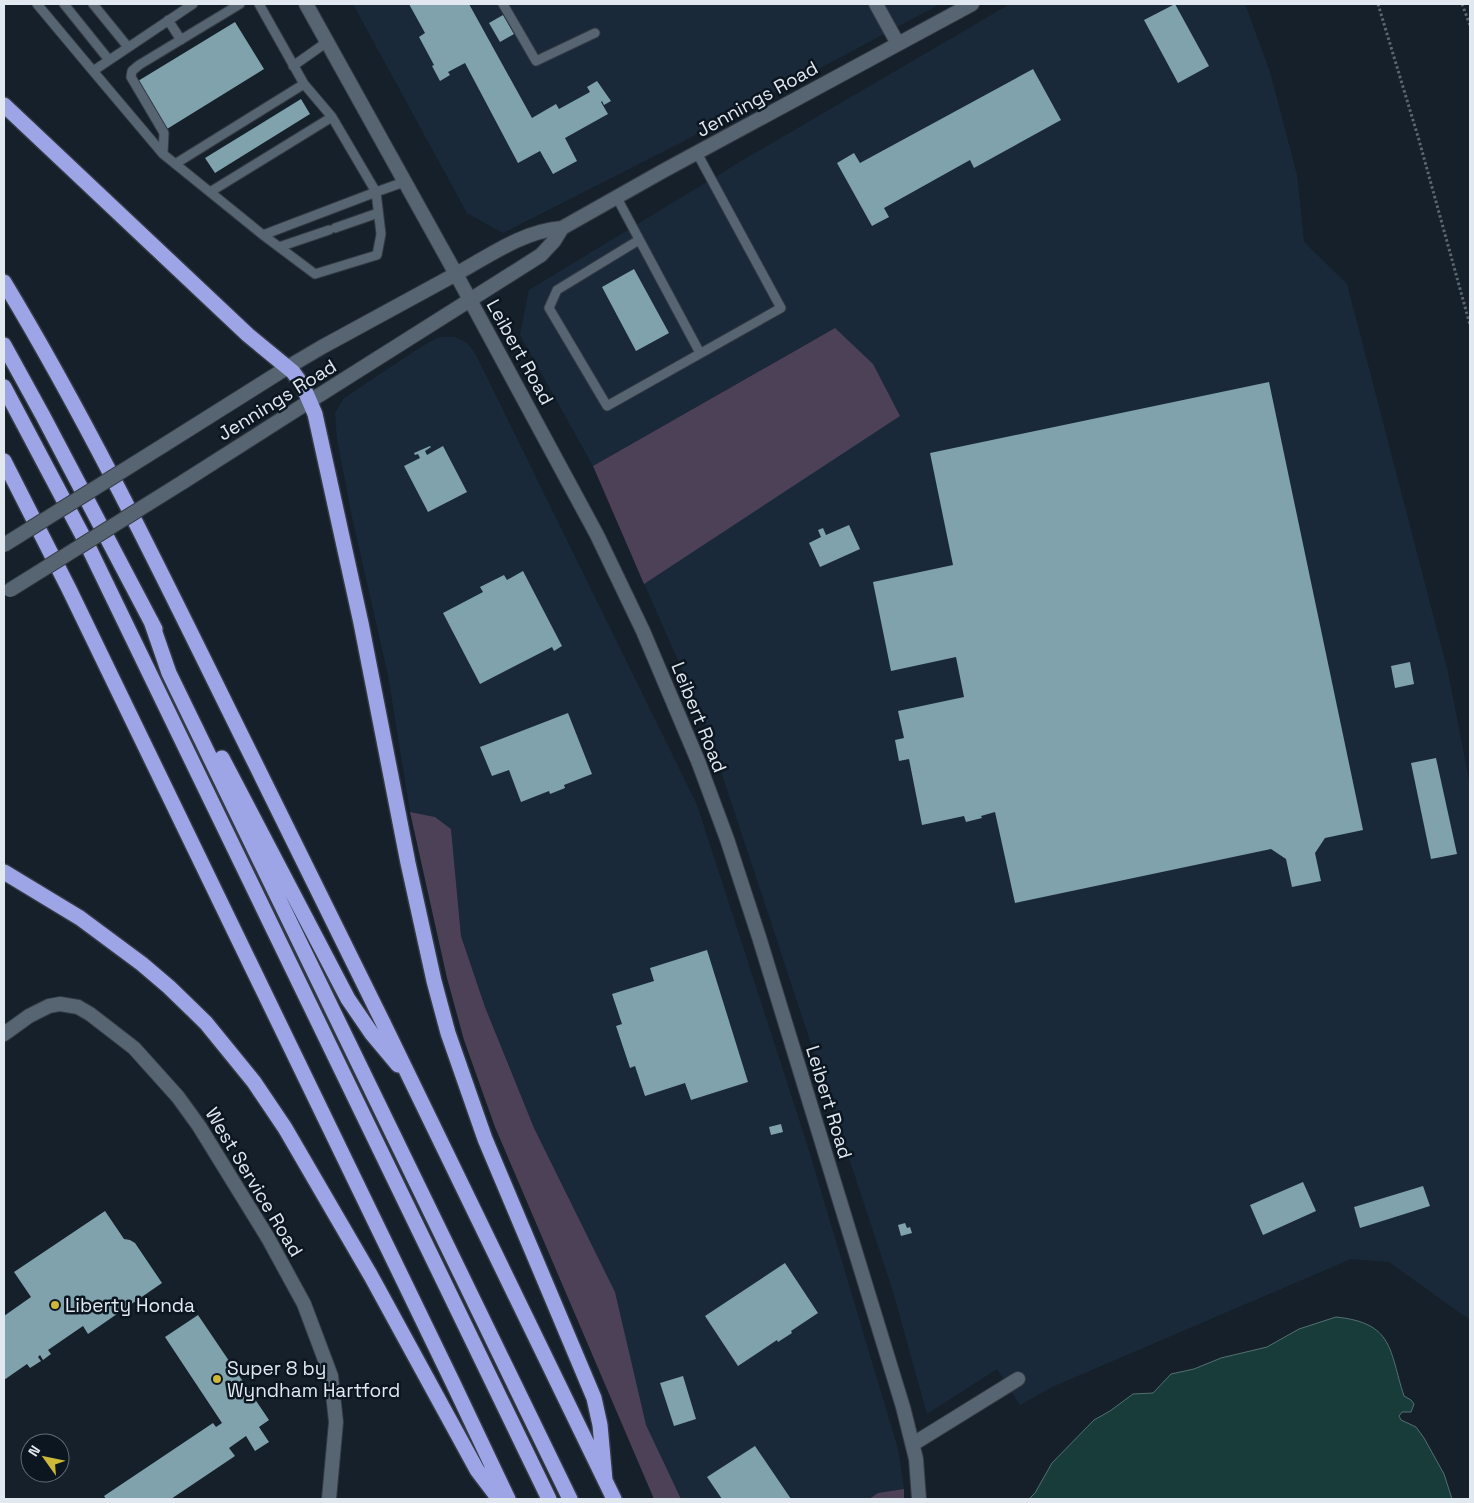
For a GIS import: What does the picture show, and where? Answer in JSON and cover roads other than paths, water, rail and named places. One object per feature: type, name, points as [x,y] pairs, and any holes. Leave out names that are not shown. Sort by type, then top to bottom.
[{"type":"highway","points":[[4,105],[248,335],[288,367],[297,376],[310,401],[318,422],[325,454],[361,623],[408,862],[442,1012],[484,1139],[594,1398],[601,1431],[605,1480]]},
{"type":"highway","points":[[4,282],[74,406],[134,520],[411,1079],[614,1499]]},
{"type":"highway","points":[[4,345],[151,621],[348,999],[372,1034],[411,1079]]},
{"type":"highway","points":[[4,387],[86,542],[549,1499]]},
{"type":"highway","points":[[4,461],[86,625],[508,1499]]},
{"type":"highway","points":[[151,621],[170,673],[570,1499]]},
{"type":"highway","points":[[4,872],[80,918],[142,964],[190,1007],[249,1076],[285,1128],[372,1276],[477,1470],[499,1499]]},
{"type":"street","name":"Leibert Road","points":[[306,4],[456,274],[615,570],[698,761],[727,839],[756,928],[913,1444],[918,1474],[919,1499]]},
{"type":"street","points":[[876,4],[898,44]]},
{"type":"street","name":"Jennings Road","points":[[4,545],[322,347],[528,236],[544,230],[562,228],[972,4]]},
{"type":"street","name":"Jennings Road","points":[[7,592],[541,255],[554,241],[562,228]]},
{"type":"street","name":"West Service Road","points":[[4,1034],[29,1016],[49,1006],[60,1004],[78,1007],[134,1048],[178,1096],[199,1126],[268,1238],[304,1304],[331,1376],[336,1422],[329,1499]]},
{"type":"street","points":[[913,1444],[1018,1379]]},
{"type":"lane","points":[[37,4],[163,154],[263,235],[315,274],[377,255],[381,234],[376,192],[332,117],[304,84],[259,4]]},
{"type":"lane","points":[[64,4],[109,60]]},
{"type":"lane","points":[[93,4],[128,47]]},
{"type":"lane","points":[[163,154],[164,132],[131,77],[132,71],[138,65],[240,4]]},
{"type":"lane","points":[[503,4],[536,61],[595,33]]},
{"type":"lane","points":[[93,71],[187,5]]},
{"type":"lane","points":[[168,20],[180,40]]},
{"type":"lane","points":[[293,66],[328,42]]},
{"type":"lane","points":[[175,164],[304,84]]},
{"type":"lane","points":[[210,192],[332,117]]},
{"type":"lane","points":[[639,240],[557,290],[549,308],[607,406],[781,308],[697,153]]},
{"type":"lane","points":[[263,235],[404,182]]},
{"type":"lane","points":[[617,198],[700,353]]},
{"type":"lane","points":[[279,247],[378,213]]},
{"type":"place","name":"Liberty Honda","points":[[55,1305]]},
{"type":"place","name":"Super 8 by Wyndham Hartford","points":[[217,1379]]}]
